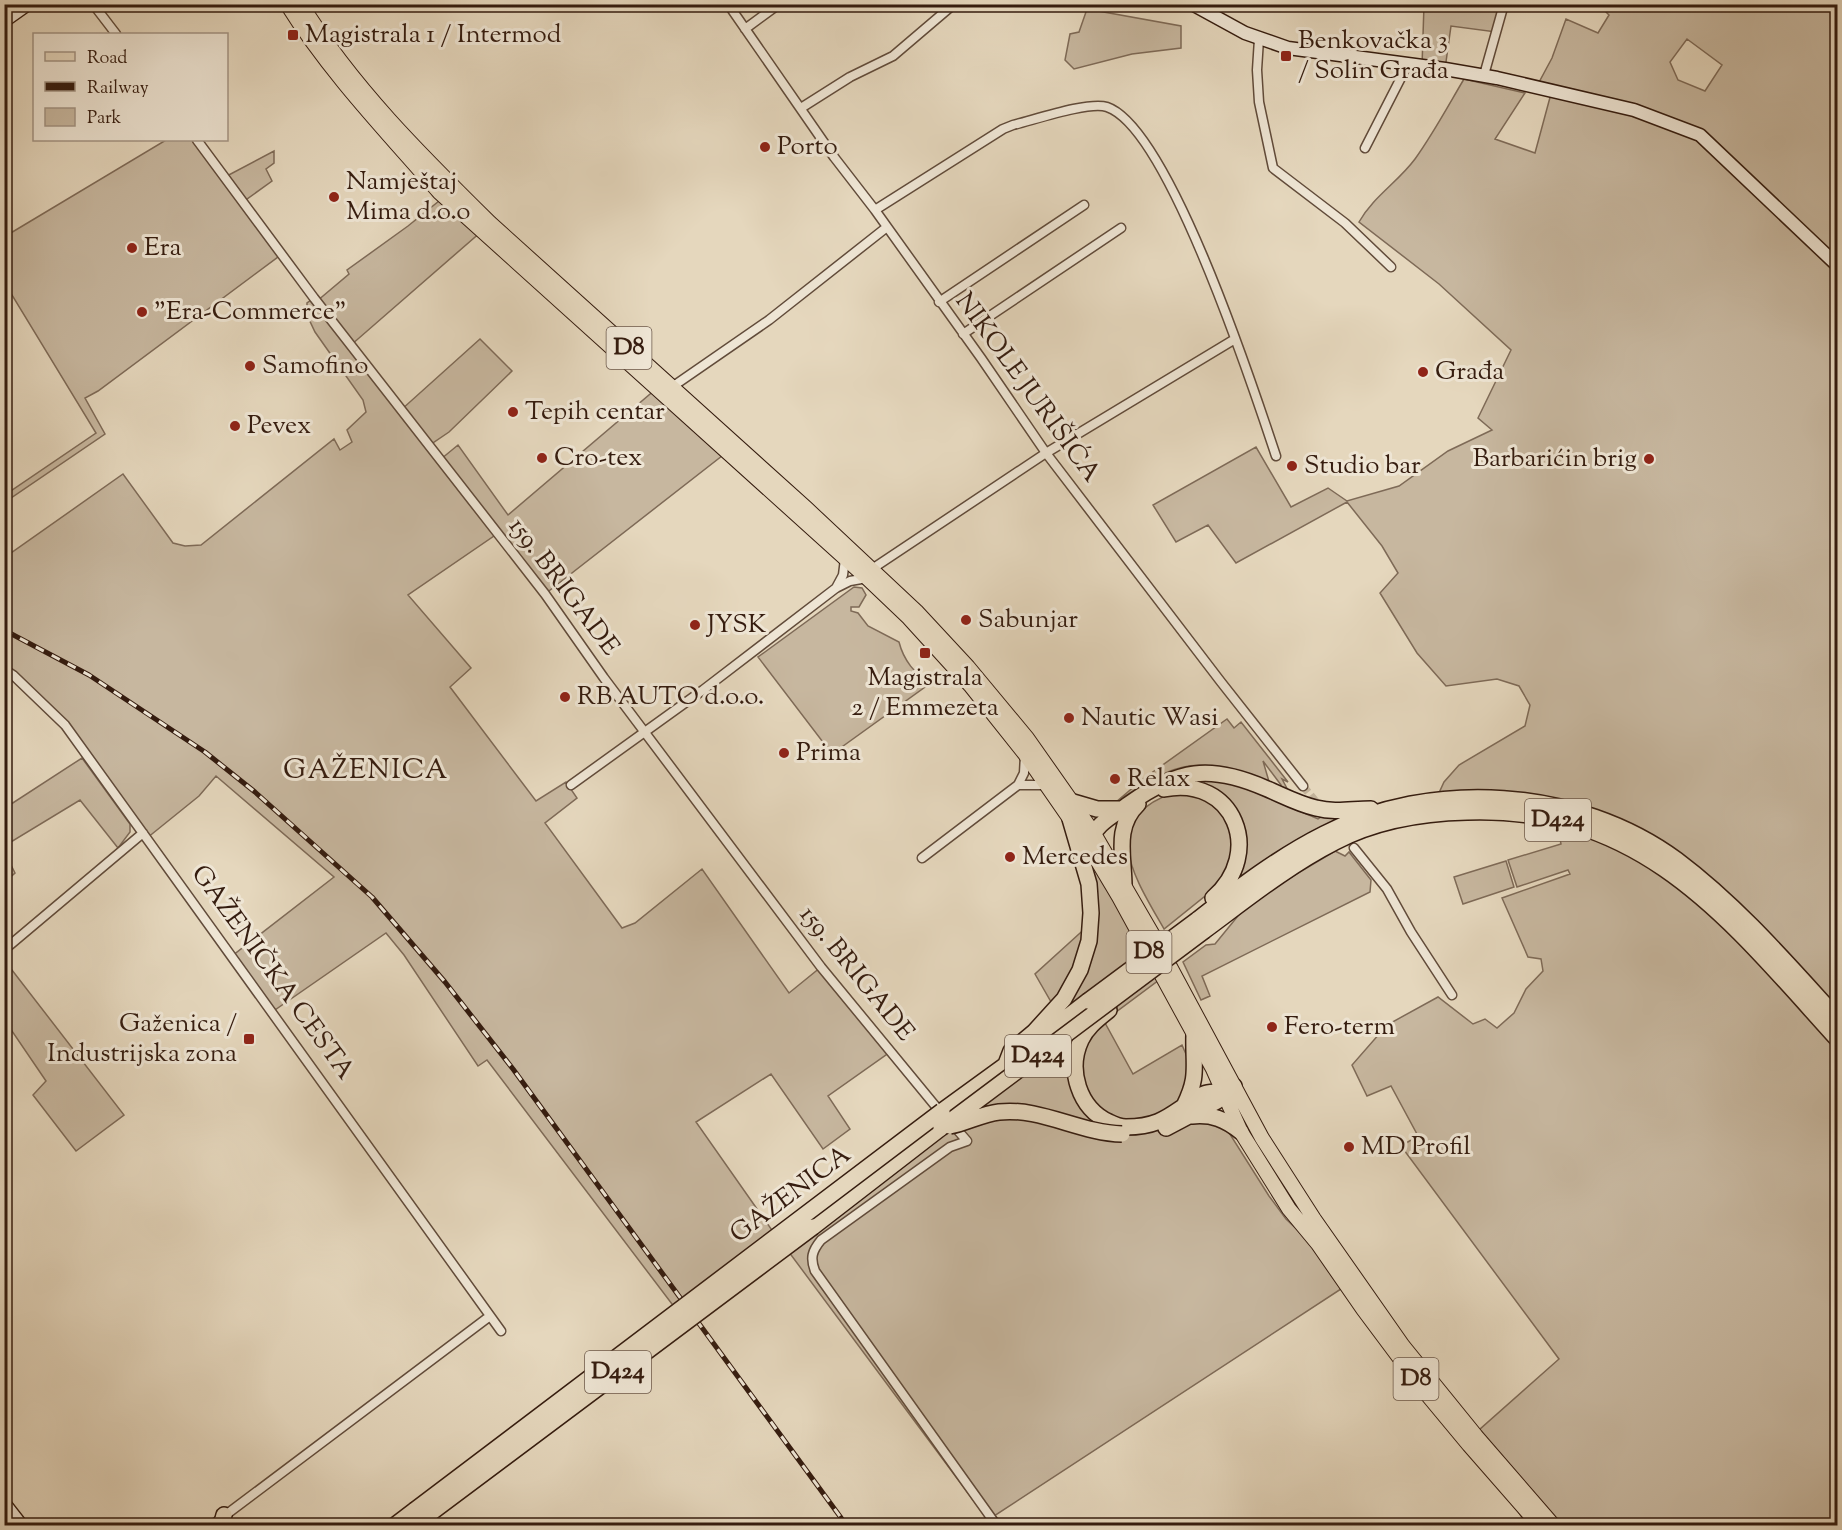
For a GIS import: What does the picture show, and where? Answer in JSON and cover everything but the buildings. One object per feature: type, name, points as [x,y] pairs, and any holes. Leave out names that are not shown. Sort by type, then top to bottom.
[{"type":"highway","points":[[1091,838],[1122,809],[1148,791],[1172,778],[1208,772],[1231,775],[1318,809],[1341,812],[1363,809],[1386,810]]},
{"type":"highway","points":[[1124,886],[1120,843],[1124,826],[1136,806],[1162,789],[1178,786],[1193,788],[1208,794],[1229,809],[1235,820],[1240,851],[1224,889],[1200,909],[1200,926]]},
{"type":"highway","name":"D424","points":[[1200,926],[1279,859],[1325,833],[1386,810],[1448,798],[1503,798],[1571,810],[1604,821],[1675,858],[1716,891],[1748,921],[1838,1019]]},
{"type":"highway","points":[[1073,802],[1097,809],[1122,809]]},
{"type":"highway","name":"D424","points":[[1200,926],[1335,842],[1373,826],[1449,812],[1481,811],[1534,815],[1559,820],[1600,834],[1632,849],[1673,873],[1706,900],[1742,935],[1838,1040]]},
{"type":"highway","points":[[1006,1064],[1011,1051],[1034,1032],[1064,999],[1080,970],[1085,955],[1090,924],[1089,884],[1070,819]]},
{"type":"highway","name":"GAŽENICA","points":[[418,1518],[813,1227],[941,1128],[1136,983],[1200,926]]},
{"type":"highway","name":"GAŽENICA","points":[[418,1518],[1006,1064],[1200,926]]},
{"type":"highway","points":[[1122,1131],[1093,1113],[1085,1101],[1078,1087],[1075,1059],[1086,1032],[1130,993],[1136,983]]},
{"type":"highway","points":[[1186,1112],[1196,1073],[1194,1035]]},
{"type":"highway","points":[[941,1128],[999,1112],[1014,1112],[1030,1113],[1100,1133],[1122,1131],[1144,1133],[1165,1128],[1205,1093],[1228,1089]]},
{"type":"highway","points":[[1186,1112],[1218,1117],[1241,1132]]},
{"type":"highway","name":"D424","points":[[394,1526],[418,1518]]},
{"type":"main road","points":[[4,21],[28,4]]},
{"type":"main road","name":"D8","points":[[287,4],[347,86],[439,192],[845,559],[870,574],[970,685],[1024,754],[1070,819],[1091,838],[1124,886],[1228,1089],[1241,1132],[1289,1209],[1318,1244],[1401,1360],[1468,1445],[1540,1526]]},
{"type":"main road","name":"D8","points":[[302,4],[328,44],[362,87],[440,174],[490,223],[672,387],[870,574],[916,611],[968,667],[1027,738],[1073,802],[1194,1035],[1371,1303],[1433,1383],[1554,1526]]},
{"type":"main road","points":[[1192,4],[1259,39],[1288,48],[1484,75],[1634,110],[1700,135],[1838,266]]},
{"type":"main road","points":[[4,1503],[22,1526]]},
{"type":"street","points":[[93,4],[115,33]]},
{"type":"street","name":"NIKOLE JURIŠIĆA","points":[[728,4],[834,157],[875,210],[1046,453],[1303,786]]},
{"type":"street","points":[[745,29],[779,4]]},
{"type":"street","points":[[801,108],[850,77],[893,56],[954,4]]},
{"type":"street","points":[[1484,75],[1504,4]]},
{"type":"street","points":[[1259,39],[1257,70],[1259,102],[1273,168],[1345,223],[1391,267]]},
{"type":"street","points":[[1365,148],[1408,64]]},
{"type":"street","points":[[875,210],[1003,129],[1093,106],[1107,107],[1120,115],[1136,131],[1167,181],[1199,245],[1276,456]]},
{"type":"street","name":"159. BRIGADE","points":[[197,141],[314,298],[544,594],[834,983],[934,1106],[967,1141],[950,1147],[821,1240],[813,1249],[811,1261],[815,1271],[997,1526]]},
{"type":"street","points":[[939,302],[1084,205]]},
{"type":"street","points":[[672,387],[769,320],[887,227]]},
{"type":"street","points":[[963,334],[1121,228]]},
{"type":"street","points":[[571,785],[703,690],[836,588],[870,574],[1046,453],[1235,339]]},
{"type":"street","points":[[836,588],[843,575],[845,559]]},
{"type":"street","name":"GAŽENIČKA CESTA","points":[[4,669],[65,725],[501,1331]]},
{"type":"street","points":[[921,858],[1018,785],[1024,773],[1024,754]]},
{"type":"street","points":[[1018,785],[1045,785]]},
{"type":"street","points":[[4,950],[143,833]]},
{"type":"street","points":[[1354,848],[1387,890],[1452,995]]},
{"type":"street","points":[[211,1526],[223,1520],[490,1316]]},
{"type":"green space","points":[[1455,4],[1503,8],[1496,32],[1451,26],[1445,69],[1422,66],[1424,5]]},
{"type":"green space","points":[[1657,4],[1837,5],[1837,1525],[1529,1526],[1525,1522],[1470,1438],[1559,1359],[1401,1146],[1418,1136],[1391,1086],[1367,1096],[1352,1065],[1387,1025],[1438,997],[1473,1024],[1485,1019],[1497,1028],[1514,1013],[1526,989],[1543,971],[1541,959],[1528,957],[1502,898],[1570,874],[1568,870],[1517,887],[1508,860],[1561,844],[1555,813],[1475,804],[1433,806],[1444,782],[1459,765],[1525,726],[1530,705],[1519,686],[1497,679],[1446,686],[1417,653],[1380,593],[1398,573],[1382,546],[1347,502],[1236,563],[1208,525],[1176,542],[1153,505],[1256,447],[1291,507],[1328,488],[1347,501],[1399,486],[1448,451],[1492,430],[1478,418],[1511,350],[1439,284],[1359,222],[1371,205],[1415,159],[1464,79],[1525,93],[1495,139],[1535,153],[1552,90],[1537,86],[1552,58],[1566,19],[1598,33],[1609,15],[1602,8],[1605,5],[1645,5],[1651,10]],"holes":[[[1687,39],[1722,65],[1705,91],[1678,80],[1670,62]]]},
{"type":"green space","points":[[1087,9],[1181,26],[1181,48],[1132,54],[1074,69],[1065,60],[1070,34],[1079,32]]},
{"type":"green space","points":[[164,141],[198,141],[225,177],[274,151],[274,163],[266,169],[272,181],[243,202],[282,254],[98,391],[85,398],[105,434],[5,502],[5,495],[96,433],[9,290],[5,293],[4,237]]},
{"type":"green space","points":[[444,197],[482,231],[351,345],[401,410],[480,339],[512,371],[449,432],[430,445],[441,459],[458,445],[508,515],[656,389],[727,452],[545,594],[497,534],[408,595],[471,668],[450,687],[536,801],[566,782],[577,798],[545,823],[622,928],[635,923],[702,869],[789,993],[821,967],[890,1052],[828,1096],[850,1129],[823,1149],[771,1074],[696,1122],[776,1236],[1062,1021],[1035,974],[1090,924],[1095,858],[1167,974],[1104,1021],[1133,1074],[1182,1045],[1216,1123],[1228,1131],[1269,1196],[1286,1219],[1307,1239],[1341,1289],[988,1520],[777,1236],[675,1308],[487,1060],[478,1066],[404,955],[386,933],[272,1012],[232,956],[334,877],[216,776],[199,796],[147,838],[65,725],[5,669],[4,558],[123,474],[173,543],[185,546],[201,545],[334,439],[340,450],[352,442],[347,430],[366,412],[363,400],[315,332],[307,315],[307,303],[314,298],[317,301],[349,274],[347,270]]},
{"type":"green space","points":[[854,587],[862,588],[866,595],[859,607],[851,607],[851,611],[858,613],[868,626],[899,642],[903,654],[915,671],[932,682],[832,754],[758,657]]},
{"type":"green space","points":[[1227,719],[1234,728],[1241,722],[1288,782],[1282,779],[1290,794],[1276,787],[1281,785],[1263,761],[1270,785],[1225,769],[1207,765],[1190,766],[1157,777],[1116,802],[1143,779]]},
{"type":"green space","points":[[82,758],[130,824],[130,832],[118,848],[80,800],[6,845],[4,842],[5,808]]},
{"type":"green space","points":[[1194,780],[1227,780],[1318,819],[1350,816],[1291,844],[1237,880],[1244,856],[1242,828],[1191,783]]},
{"type":"green space","points":[[1173,793],[1190,794],[1206,800],[1219,811],[1227,822],[1234,847],[1220,884],[1164,929],[1134,872],[1129,853],[1128,835],[1135,819],[1149,805]]},
{"type":"green space","points":[[4,851],[15,873],[5,882],[4,882]]},
{"type":"green space","points":[[1335,851],[1345,856],[1349,852],[1371,880],[1370,892],[1202,976],[1210,996],[1201,1000],[1183,962],[1206,945],[1215,944],[1242,911],[1278,885]]},
{"type":"green space","points":[[1506,861],[1514,887],[1463,904],[1454,877]]},
{"type":"green space","points":[[5,961],[124,1115],[76,1151],[33,1095],[46,1081],[10,1028],[5,1032]]},
{"type":"tunnel","points":[[1303,786],[1354,848]]},
{"type":"railway","points":[[4,630],[89,675],[205,752],[255,792],[372,897],[445,982],[513,1069],[847,1526]]},
{"type":"place","name":"Magistrala 1 / Intermod","points":[[293,35]]},
{"type":"place","name":"Benkovačka 3 / Solin Građa","points":[[1286,56]]},
{"type":"place","name":"Porto","points":[[765,147]]},
{"type":"place","name":"Namještaj Mima d.o.o","points":[[334,197]]},
{"type":"place","name":"Era","points":[[132,248]]},
{"type":"place","name":"\"Era-Commerce\"","points":[[142,312]]},
{"type":"place","name":"Samofino","points":[[250,366]]},
{"type":"place","name":"Građa","points":[[1423,372]]},
{"type":"place","name":"Tepih centar","points":[[513,412]]},
{"type":"place","name":"Pevex","points":[[235,426]]},
{"type":"place","name":"Cro-tex","points":[[542,458]]},
{"type":"place","name":"Barbarićin brig","points":[[1649,459]]},
{"type":"place","name":"Studio bar","points":[[1292,466]]},
{"type":"place","name":"Sabunjar","points":[[966,620]]},
{"type":"place","name":"JYSK","points":[[695,625]]},
{"type":"place","name":"Magistrala 2 / Emmezeta","points":[[925,653]]},
{"type":"place","name":"RB AUTO d.o.o.","points":[[565,697]]},
{"type":"place","name":"Nautic Wasi","points":[[1069,718]]},
{"type":"place","name":"Prima","points":[[784,753]]},
{"type":"place","name":"Relax","points":[[1115,779]]},
{"type":"place","name":"Mercedes","points":[[1010,857]]},
{"type":"place","name":"Fero-term","points":[[1272,1027]]},
{"type":"place","name":"Gaženica / Industrijska zona","points":[[249,1039]]},
{"type":"place","name":"MD Profil","points":[[1349,1147]]},
{"type":"district","name":"GAŽENICA","points":[[366,771]]}]
